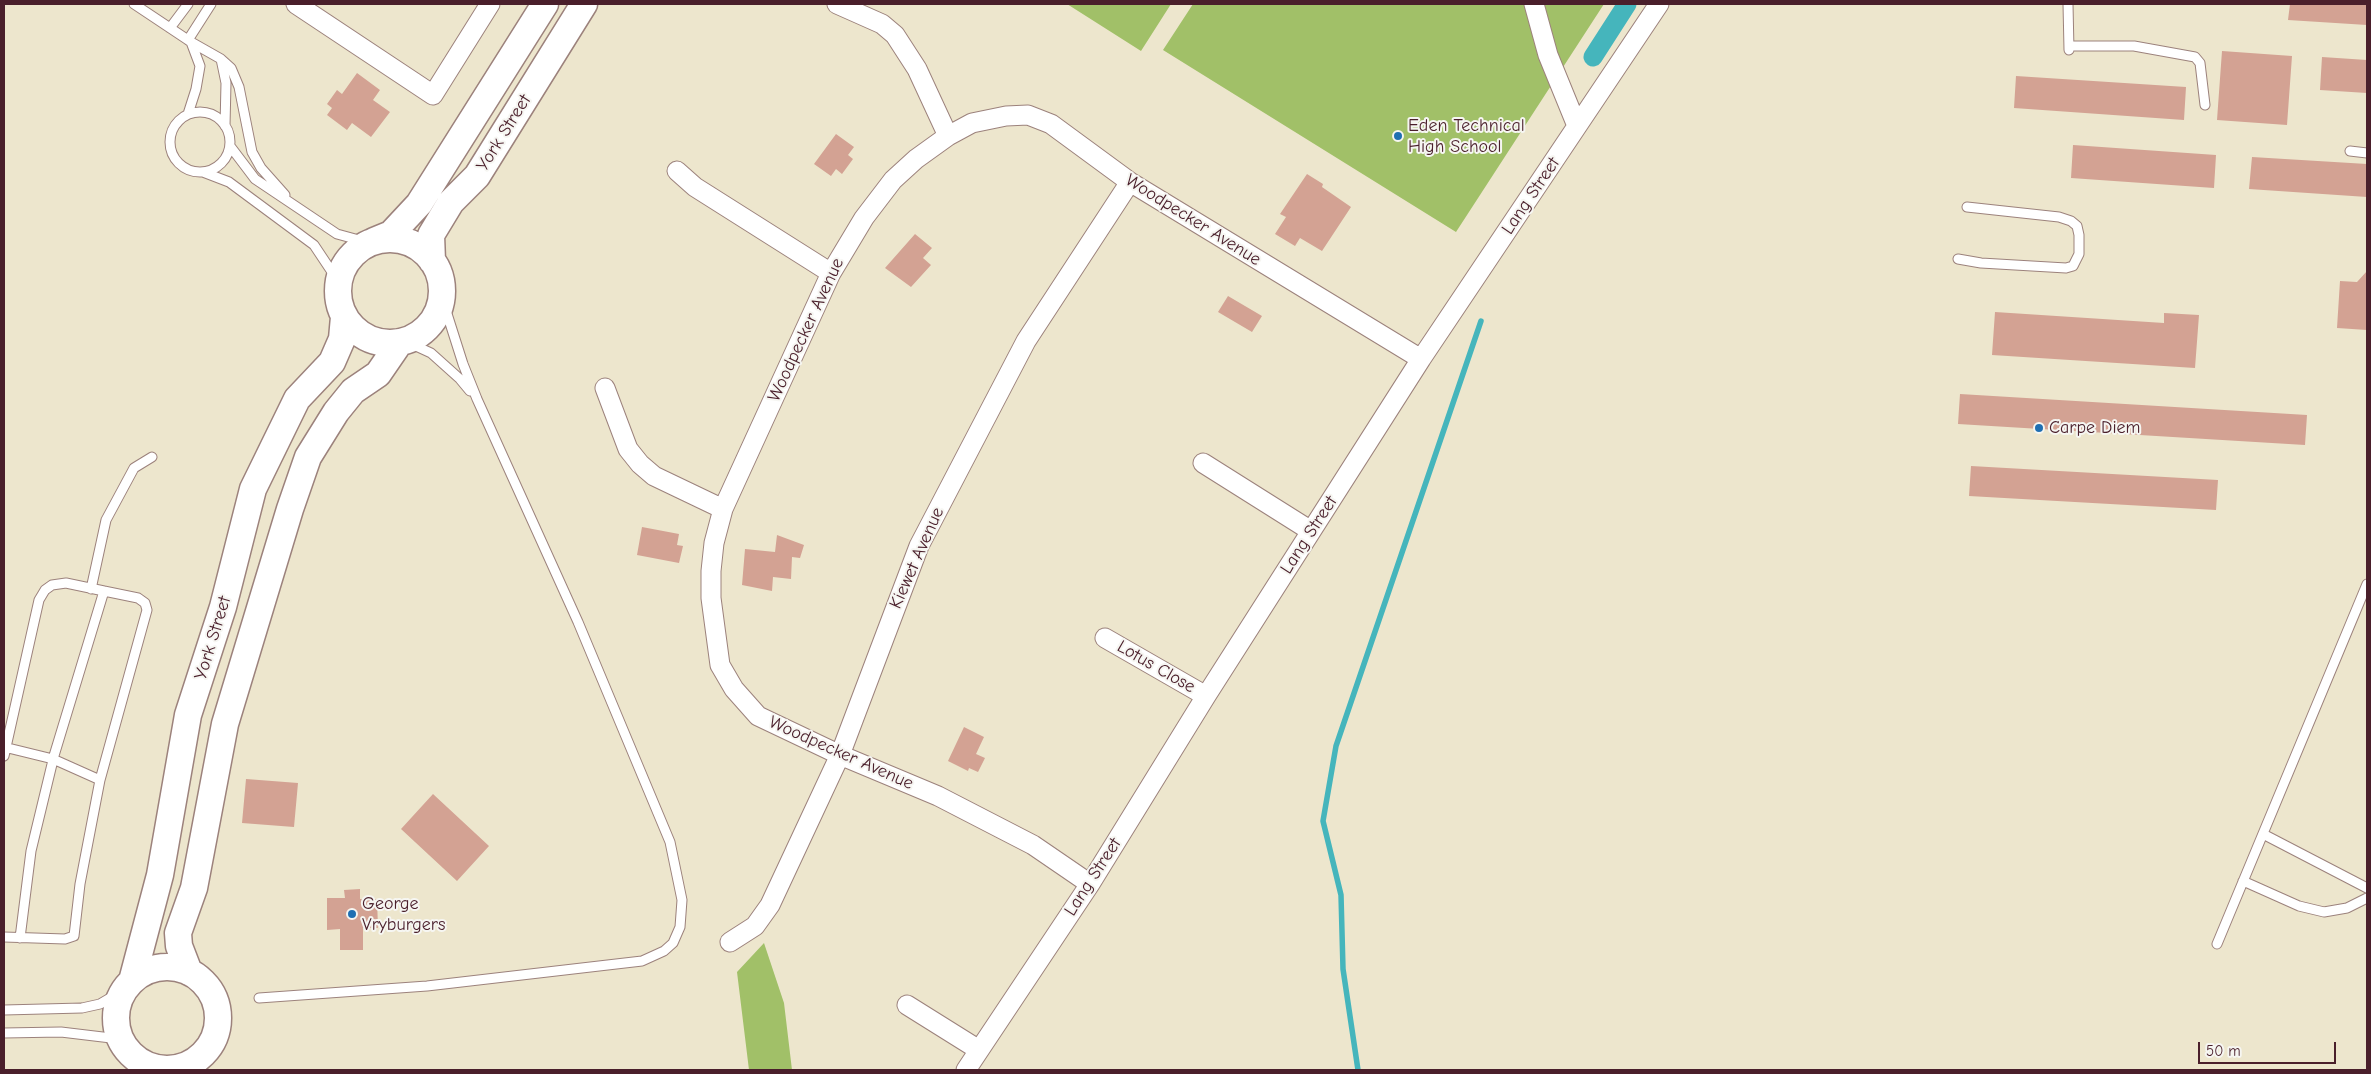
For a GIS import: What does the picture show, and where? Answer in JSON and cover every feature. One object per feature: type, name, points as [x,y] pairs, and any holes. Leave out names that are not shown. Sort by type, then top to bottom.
[{"type":"main road","name":"York Street","points":[[402,342],[384,343],[368,339],[358,333],[344,317],[340,308],[337,288],[344,266],[360,249],[391,234],[419,204],[545,4]]},
{"type":"main road","name":"York Street","points":[[432,261],[431,235],[451,202],[477,176],[584,4]]},
{"type":"main road","name":"York Street","points":[[344,317],[342,339],[332,362],[297,399],[253,489],[223,606],[188,715],[160,875],[128,985],[116,1013],[116,1025],[133,1058],[144,1063],[168,1068],[188,1066],[209,1046],[216,1028],[217,1010],[208,988],[189,972],[179,946],[178,934],[194,888],[225,724],[290,509],[308,457],[336,412],[352,391],[378,374],[402,342],[426,329],[439,310],[442,298],[442,285],[432,261],[425,253],[406,242],[390,239],[372,242]]},
{"type":"main road","points":[[128,985],[153,969],[178,968],[189,972]]},
{"type":"street","points":[[296,4],[433,94],[490,4]]},
{"type":"street","points":[[837,4],[882,24],[895,35],[917,69],[948,136]]},
{"type":"street","points":[[1534,4],[1548,55],[1578,126]]},
{"type":"street","name":"Lang Street","points":[[966,1070],[1090,884],[1206,696],[1421,359],[1660,4]]},
{"type":"street","name":"Woodpecker Avenue","points":[[1090,884],[1033,845],[938,796],[840,755],[758,716],[734,689],[720,665],[711,598],[711,571],[714,543],[723,509],[831,273],[864,218],[893,180],[916,158],[948,136],[972,123],[1006,116],[1028,115],[1051,124],[1130,182],[1421,359]]},
{"type":"street","points":[[677,171],[695,187],[831,273]]},
{"type":"street","name":"Kiewet Avenue","points":[[730,942],[755,926],[770,904],[840,755],[919,546],[1026,341],[1130,182]]},
{"type":"street","points":[[605,388],[628,449],[640,464],[654,476],[723,509]]},
{"type":"street","points":[[1203,463],[1311,531]]},
{"type":"street","name":"Lotus Close","points":[[1105,638],[1206,696]]},
{"type":"street","points":[[907,1005],[979,1050]]},
{"type":"lane","points":[[134,4],[189,41],[221,59],[231,68],[239,87],[252,152],[261,168],[294,205]]},
{"type":"lane","points":[[170,28],[188,4]]},
{"type":"lane","points":[[189,41],[211,4]]},
{"type":"lane","points":[[2068,4],[2069,48],[2134,46],[2195,57],[2200,63],[2205,105]]},
{"type":"lane","points":[[188,114],[200,66],[189,41]]},
{"type":"lane","points":[[221,59],[226,83],[225,126]]},
{"type":"lane","points":[[203,172],[220,164],[230,146],[229,135],[225,126],[218,118],[209,113],[198,112],[188,114],[173,127],[170,145],[172,154],[185,168],[203,172],[229,182],[314,246],[332,272],[337,288]]},
{"type":"lane","points":[[230,146],[255,179],[337,234],[372,242]]},
{"type":"lane","points":[[2350,151],[2367,153]]},
{"type":"lane","points":[[1958,259],[1982,263],[2066,268],[2073,266],[2078,260],[2079,235],[2077,226],[2071,221],[2059,217],[1967,206]]},
{"type":"lane","points":[[259,998],[427,986],[642,960],[664,951],[673,943],[680,927],[682,900],[670,842],[578,622],[477,399],[463,364],[442,298]]},
{"type":"lane","points":[[402,342],[431,353],[460,379],[477,399]]},
{"type":"lane","points":[[91,589],[106,520],[134,468],[152,457]]},
{"type":"lane","points":[[4,938],[65,939],[74,936],[80,884],[100,780],[146,610],[145,603],[138,598],[66,583],[52,585],[45,590],[39,600],[4,750],[53,759],[100,780]]},
{"type":"lane","points":[[2217,944],[2367,584]]},
{"type":"lane","points":[[20,938],[31,851],[53,759],[104,591]]},
{"type":"lane","points":[[2263,834],[2367,888]]},
{"type":"lane","points":[[2243,881],[2299,906],[2324,912],[2347,908],[2367,898]]},
{"type":"lane","points":[[4,1010],[82,1008],[100,1004],[128,985]]},
{"type":"lane","points":[[4,1033],[69,1033],[111,1038],[133,1058]]},
{"type":"green space","points":[[1067,4],[1171,4],[1141,51]]},
{"type":"green space","name":"Eden Technical High School","points":[[1193,4],[1604,4],[1456,232],[1163,50]]},
{"type":"green space","points":[[764,943],[784,1003],[792,1070],[749,1070],[737,972]]},
{"type":"building","points":[[2290,4],[2367,4],[2367,25],[2288,20]]},
{"type":"building","points":[[2222,51],[2292,56],[2287,125],[2217,120]]},
{"type":"building","points":[[2322,57],[2367,60],[2367,93],[2320,90]]},
{"type":"building","points":[[357,73],[380,90],[373,100],[390,112],[371,137],[352,123],[347,130],[327,115],[332,108],[327,104],[337,90],[342,94]]},
{"type":"building","points":[[2016,76],[2186,87],[2184,120],[2014,108]]},
{"type":"building","points":[[836,134],[854,147],[848,155],[853,159],[842,174],[836,169],[831,176],[814,164]]},
{"type":"building","points":[[2073,145],[2216,155],[2214,188],[2071,178]]},
{"type":"building","points":[[2252,157],[2367,164],[2367,197],[2249,189]]},
{"type":"building","points":[[1307,174],[1323,184],[1322,187],[1351,207],[1322,251],[1300,238],[1295,246],[1275,234],[1286,217],[1280,214]]},
{"type":"building","points":[[915,234],[932,248],[923,258],[931,265],[911,287],[885,268]]},
{"type":"building","points":[[2367,271],[2367,330],[2337,328],[2340,281],[2357,282]]},
{"type":"building","points":[[1228,296],[1262,316],[1252,332],[1218,312]]},
{"type":"building","points":[[1995,312],[2164,323],[2164,313],[2199,315],[2195,368],[1992,355]]},
{"type":"building","points":[[1960,394],[2307,415],[2305,445],[1958,424]]},
{"type":"building","points":[[1971,466],[2218,480],[2216,510],[1969,496]]},
{"type":"building","points":[[642,527],[679,534],[677,545],[683,546],[679,563],[637,555]]},
{"type":"building","points":[[777,535],[804,545],[800,558],[792,557],[791,579],[773,577],[772,591],[742,585],[745,549],[775,552]]},
{"type":"building","points":[[964,727],[984,737],[976,754],[985,758],[978,772],[969,768],[968,771],[948,761]]},
{"type":"building","points":[[246,779],[298,783],[294,827],[242,823]]},
{"type":"building","points":[[433,794],[489,846],[457,881],[401,829]]},
{"type":"building","name":"George Vryburgers","points":[[360,889],[360,899],[377,899],[378,928],[363,928],[363,950],[340,950],[340,929],[327,930],[327,898],[345,898],[344,890]]},
{"type":"waterway","points":[[1593,57],[1627,4]]},
{"type":"waterway","points":[[1358,1070],[1343,969],[1341,895],[1323,821],[1336,746],[1481,321]]},
{"type":"place","name":"Eden Technical High School","points":[[1398,136]]},
{"type":"place","name":"Carpe Diem","points":[[2039,428]]},
{"type":"place","name":"George Vryburgers","points":[[352,914]]}]
